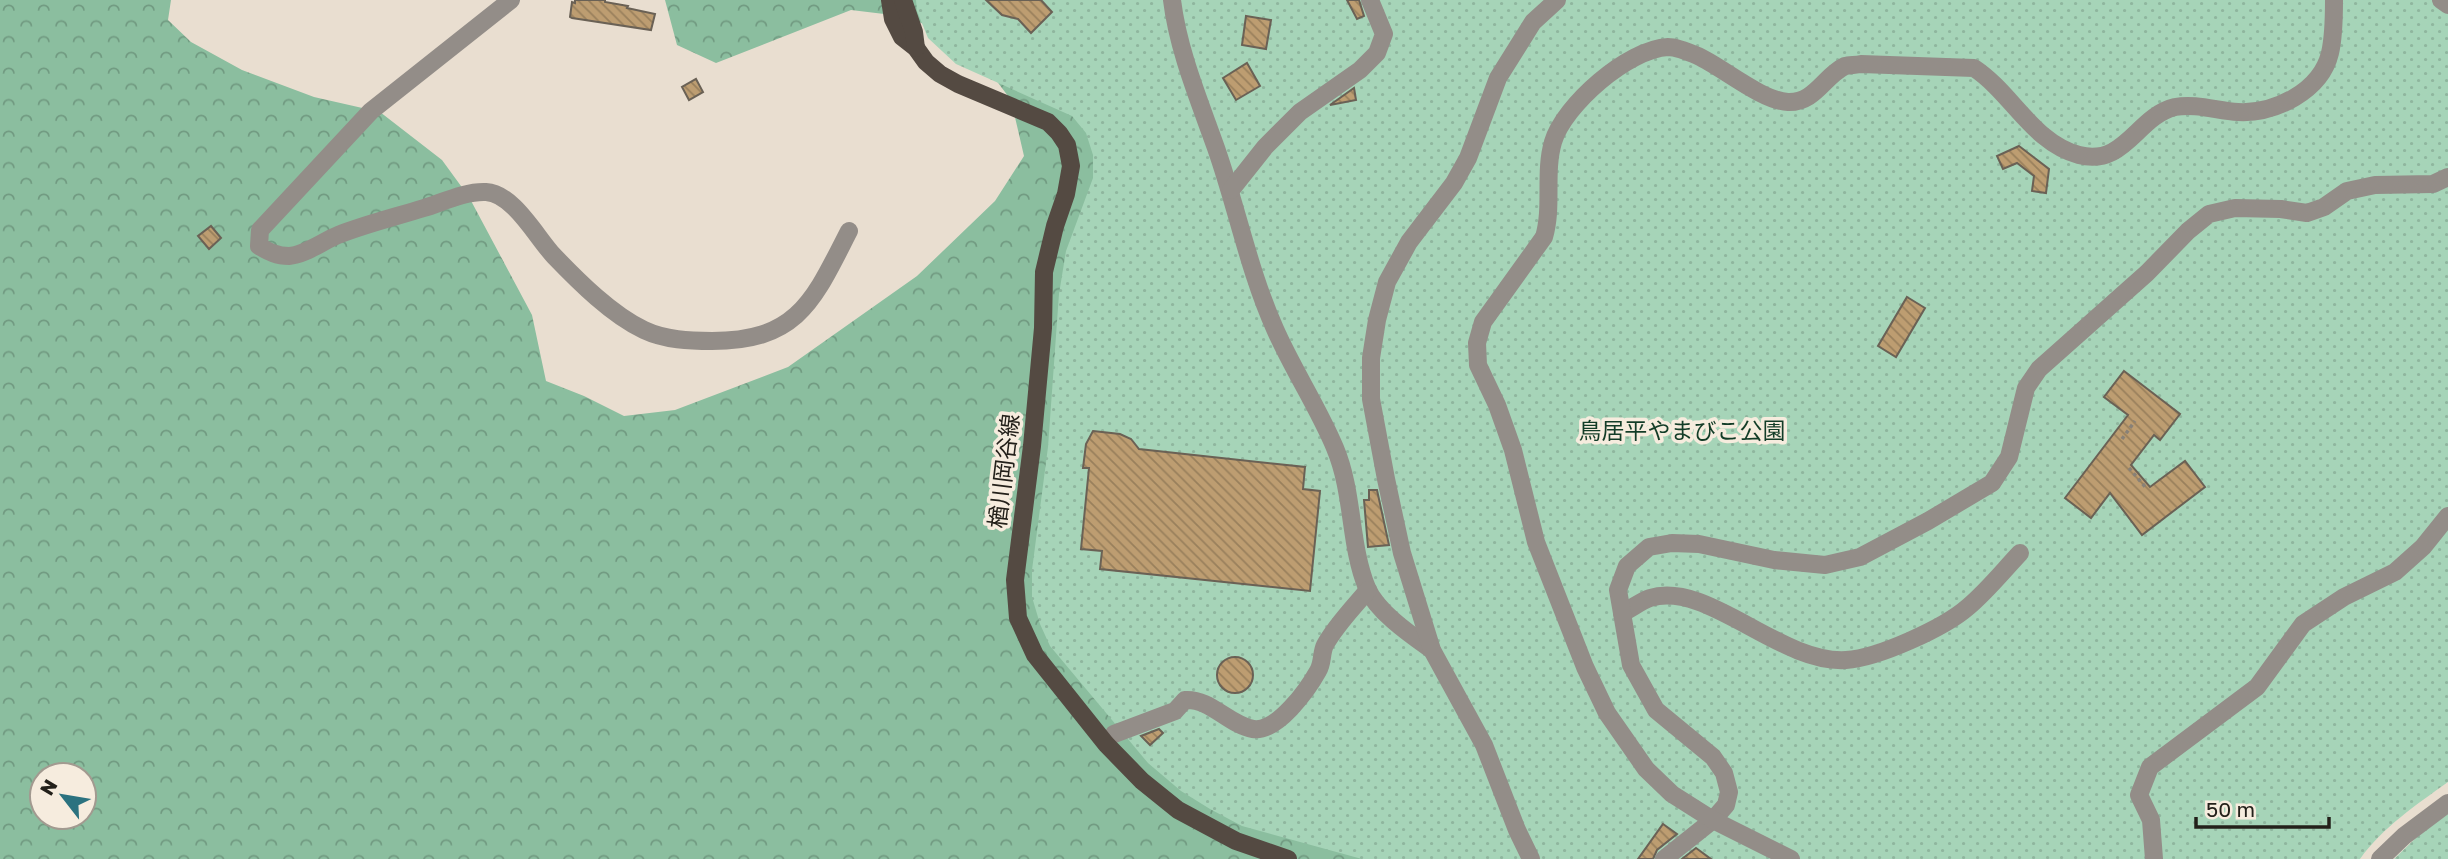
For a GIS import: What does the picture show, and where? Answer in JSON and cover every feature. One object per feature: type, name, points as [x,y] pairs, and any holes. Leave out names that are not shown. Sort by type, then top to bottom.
[{"type":"main road","name":"楢川岡谷線","points":[[890,0],[893,19],[902,37],[916,48],[926,62],[949,79],[1048,122],[1059,133],[1070,156],[1066,194],[1044,272],[1042,341],[1014,580],[1018,618],[1035,655],[1106,744],[1142,781],[1178,810],[1224,835],[1288,859]]},
{"type":"main road","points":[[903,0],[914,32],[916,48]]},
{"type":"street","points":[[511,0],[371,111],[260,230],[260,246],[274,255],[292,256],[337,235],[461,196],[486,192],[512,205],[553,255],[592,292],[645,330],[685,341],[733,341],[768,335],[793,320],[819,289],[849,230]]},
{"type":"street","points":[[1172,0],[1174,18],[1231,190],[1255,275],[1275,329],[1336,450],[1348,491],[1368,590],[1399,627],[1432,650]]},
{"type":"street","points":[[1231,190],[1265,147],[1300,112],[1360,70],[1377,53],[1384,34],[1370,0]]},
{"type":"street","points":[[1531,859],[1484,745],[1432,650],[1402,553],[1371,399],[1371,358],[1387,282],[1409,242],[1454,183],[1468,158],[1498,78],[1533,22],[1557,0]]},
{"type":"street","points":[[1790,859],[1713,820],[1672,794],[1646,769],[1607,713],[1585,667],[1536,542],[1513,450],[1497,405],[1478,365],[1477,343],[1483,323],[1544,237],[1549,222],[1553,144],[1560,127],[1587,94],[1618,67],[1641,54],[1668,47],[1698,56],[1767,95],[1787,102],[1807,98],[1844,67],[1861,64],[1974,68],[1989,78],[2039,132],[2058,146],[2080,155],[2111,154],[2154,117],[2175,107],[2241,112],[2264,109],[2285,103],[2307,89],[2321,73],[2330,55],[2334,0]]},
{"type":"street","points":[[2441,0],[2448,5]]},
{"type":"street","points":[[1664,859],[1713,820],[1726,805],[1729,792],[1724,773],[1713,757],[1656,710],[1631,665],[1618,590],[1627,566],[1649,547],[1672,542],[1699,544],[1774,560],[1825,565],[1860,557],[1992,483],[2009,457],[2026,388],[2039,369],[2147,274],[2188,230],[2209,214],[2235,208],[2281,209],[2307,213],[2324,207],[2347,191],[2375,185],[2433,184],[2448,177]]},
{"type":"street","points":[[2154,859],[2151,820],[2139,795],[2150,767],[2233,708],[2257,687],[2303,624],[2344,597],[2395,572],[2423,547],[2448,516]]},
{"type":"street","points":[[1622,613],[1651,598],[1680,596],[1751,627],[1786,648],[1820,658],[1846,660],[1886,650],[1940,626],[1968,608],[2020,553]]},
{"type":"street","points":[[1114,734],[1175,711],[1185,700],[1195,699],[1234,722],[1255,730],[1269,726],[1293,708],[1320,668],[1323,647],[1368,590]]},
{"type":"street","points":[[2380,859],[2404,836],[2448,803]]},
{"type":"path","points":[[2122,439],[2135,421]]},
{"type":"path","points":[[2129,468],[2147,489]]},
{"type":"green space","points":[[0,0],[171,0],[168,20],[191,42],[242,70],[314,97],[380,112],[442,160],[469,197],[532,315],[546,381],[624,416],[675,410],[788,367],[917,276],[995,201],[1024,156],[1011,100],[971,47],[909,17],[851,10],[716,63],[677,45],[665,0],[2448,0],[1544,859],[0,859]]},
{"type":"green space","name":"鳥居平やまびこ公園","points":[[916,0],[2448,0],[2448,782],[2390,827],[2360,859],[1362,859],[1242,826],[1181,791],[1148,763],[1050,646],[1040,624],[1032,597],[1032,570],[1048,447],[1059,294],[1066,251],[1093,178],[1093,155],[1086,133],[1072,116],[956,64],[928,38],[917,11]]},
{"type":"green space","points":[[2448,813],[2448,859],[2394,859],[2421,833]]},
{"type":"building","points":[[575,0],[605,0],[655,14],[651,30],[572,18],[572,2],[575,3]]},
{"type":"building","points":[[986,0],[1041,0],[1052,12],[1031,33],[1018,19],[1002,15]]},
{"type":"building","points":[[1347,0],[1359,0],[1364,16],[1357,19]]},
{"type":"building","points":[[1246,16],[1271,20],[1266,49],[1242,45]]},
{"type":"building","points":[[1247,63],[1260,86],[1236,100],[1223,78]]},
{"type":"building","points":[[696,79],[703,92],[689,100],[682,87]]},
{"type":"building","points":[[1354,88],[1356,100],[1330,105]]},
{"type":"building","points":[[2019,146],[2049,169],[2046,193],[2032,191],[2034,176],[2017,163],[2003,169],[1997,156]]},
{"type":"building","points":[[211,226],[221,238],[209,249],[198,236]]},
{"type":"building","points":[[1907,297],[1925,308],[1896,357],[1878,346]]},
{"type":"building","points":[[2124,371],[2180,414],[2160,440],[2154,435],[2131,465],[2150,487],[2185,461],[2205,487],[2142,535],[2110,493],[2091,518],[2065,498],[2128,415],[2104,397]]},
{"type":"building","points":[[1093,431],[1120,434],[1131,439],[1139,449],[1305,467],[1303,489],[1320,491],[1310,591],[1100,569],[1102,551],[1081,549],[1089,468],[1083,468],[1086,444]]},
{"type":"building","points":[[1369,490],[1377,490],[1389,545],[1368,547],[1364,500],[1369,500]]},
{"type":"building","points":[[1235,657],[1248,662],[1253,675],[1248,688],[1235,693],[1222,688],[1217,675],[1222,662]]},
{"type":"building","points":[[1159,729],[1163,733],[1150,745],[1141,736]]},
{"type":"building","points":[[1663,824],[1677,834],[1657,850],[1653,859],[1638,859]]},
{"type":"building","points":[[1696,848],[1711,859],[1682,859]]}]
